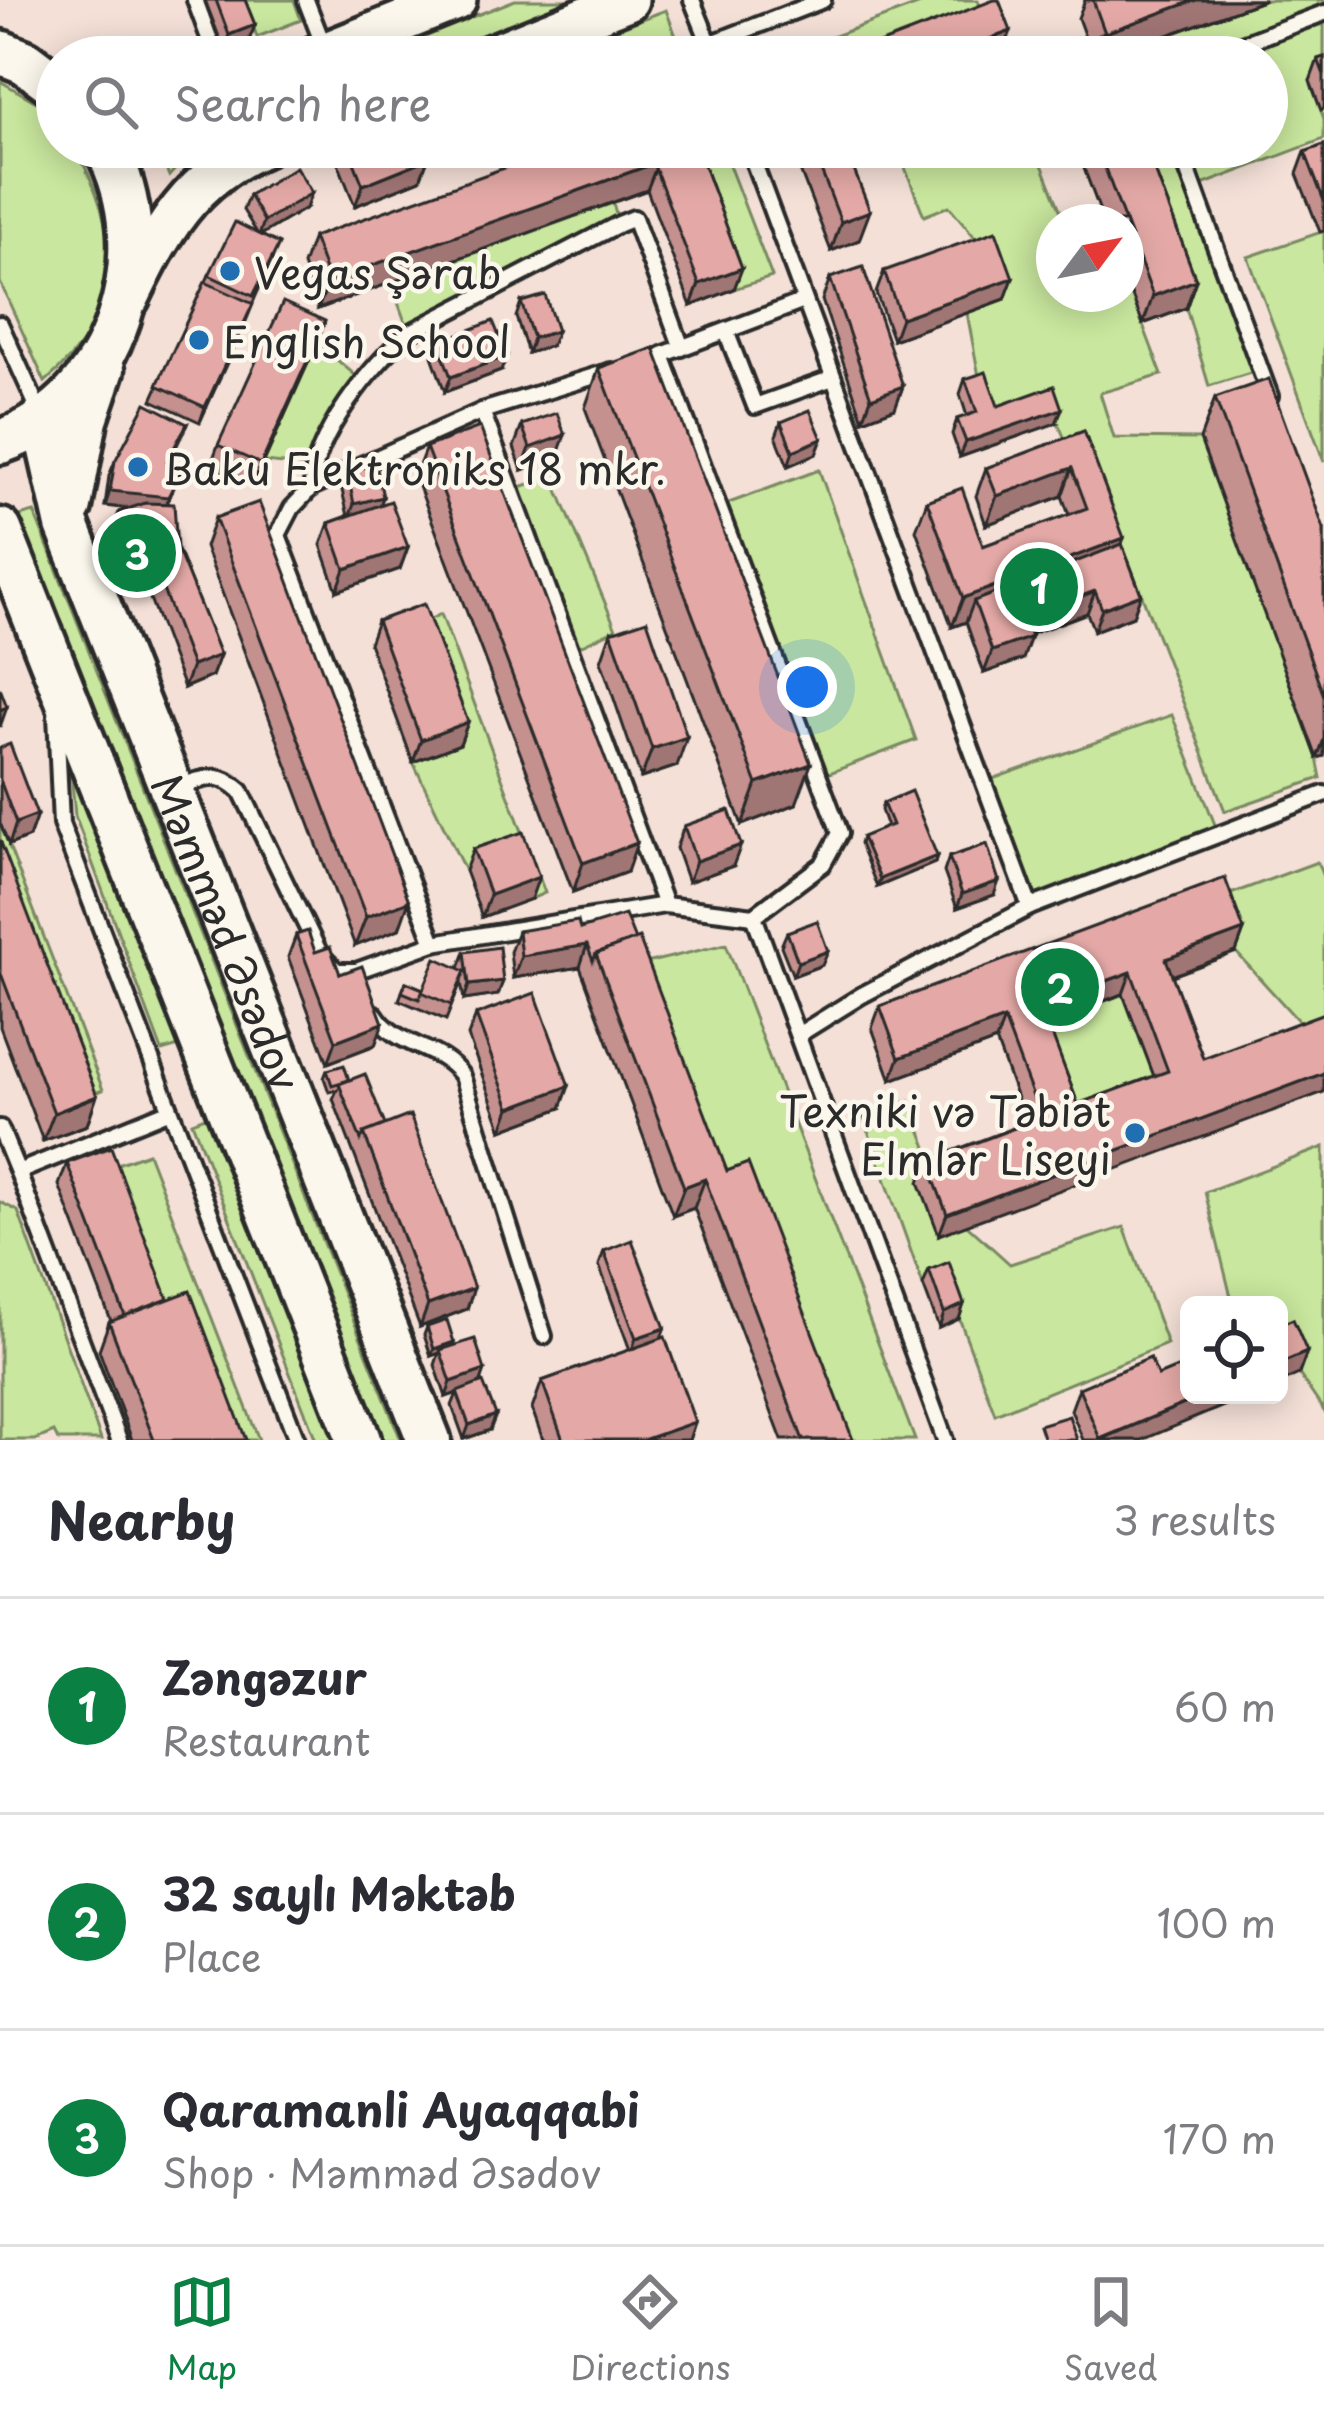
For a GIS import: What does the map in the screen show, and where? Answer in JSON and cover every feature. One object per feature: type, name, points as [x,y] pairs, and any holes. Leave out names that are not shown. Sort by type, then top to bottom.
[{"type":"main road","points":[[367,36],[456,0]]},
{"type":"main road","points":[[539,36],[628,0]]},
{"type":"main road","points":[[68,525],[86,419],[122,314],[132,267],[131,218],[117,168]]},
{"type":"main road","points":[[0,442],[43,419],[77,390],[103,355],[152,248],[178,210],[219,168]]},
{"type":"main road","name":"Məmməd Əsədov","points":[[43,419],[68,525],[429,1440]]},
{"type":"main road","name":"Məmməd Əsədov","points":[[0,530],[359,1440]]},
{"type":"lane","points":[[195,0],[208,36]]},
{"type":"lane","points":[[306,0],[315,36]]},
{"type":"lane","points":[[692,0],[706,36]]},
{"type":"lane","points":[[743,36],[823,0]]},
{"type":"lane","points":[[1263,36],[1324,13]]},
{"type":"lane","points":[[756,168],[1030,907]]},
{"type":"lane","points":[[1187,168],[1276,414]]},
{"type":"lane","points":[[312,487],[312,467],[361,380],[409,333],[634,218],[682,348]]},
{"type":"lane","points":[[639,362],[804,302]]},
{"type":"lane","points":[[0,324],[43,419]]},
{"type":"lane","points":[[726,331],[755,406],[833,378]]},
{"type":"lane","points":[[173,788],[216,776],[227,778],[241,791],[320,954],[337,971],[356,970],[434,943],[664,905],[754,916],[824,864],[840,833],[662,355]]},
{"type":"lane","points":[[434,943],[278,536],[292,508],[312,487],[482,411],[617,369]]},
{"type":"lane","points":[[482,411],[664,905]]},
{"type":"lane","points":[[54,668],[61,824],[296,1440]]},
{"type":"lane","points":[[798,1035],[920,963],[1030,907],[1324,794]]},
{"type":"lane","points":[[754,916],[945,1440]]},
{"type":"lane","points":[[356,970],[362,986]]},
{"type":"lane","points":[[369,1001],[385,1029],[443,1056],[462,1076],[544,1336]]},
{"type":"lane","points":[[18,1172],[168,1112]]},
{"type":"lane","points":[[0,1128],[119,1440]]},
{"type":"green space","points":[[244,0],[294,0],[301,20],[257,36]]},
{"type":"green space","points":[[515,0],[573,0],[480,36],[423,36]]},
{"type":"green space","points":[[931,0],[978,0],[988,27],[964,36],[834,36]]},
{"type":"green space","points":[[1265,0],[1324,0],[1324,76],[1310,81],[1324,119],[1324,139],[1288,153],[1288,36],[1165,36]]},
{"type":"green space","points":[[666,10],[676,36],[597,36]]},
{"type":"green space","points":[[0,81],[36,102],[36,168],[85,168],[108,242],[109,272],[91,329],[45,382],[0,282]]},
{"type":"green space","points":[[689,168],[730,168],[772,277],[734,289]]},
{"type":"green space","points":[[905,168],[1043,168],[1058,204],[1036,204],[1036,312],[1138,312],[1162,375],[1100,393],[1114,438],[1200,439],[1321,778],[1225,811],[1129,562],[1049,402],[993,421],[981,387],[967,313],[1005,299],[988,253],[949,206],[924,216]]},
{"type":"green space","points":[[1133,168],[1247,168],[1194,188],[1260,370],[1209,386],[1186,308]]},
{"type":"green space","points":[[613,203],[619,224],[409,333],[391,283]]},
{"type":"green space","points":[[1324,231],[1324,462],[1248,257]]},
{"type":"green space","points":[[317,343],[361,380],[312,467],[264,462]]},
{"type":"green space","points":[[819,470],[916,740],[819,777],[718,507]]},
{"type":"green space","points":[[552,476],[616,629],[569,651],[509,491]]},
{"type":"green space","points":[[34,512],[401,1440],[381,1440],[16,517]]},
{"type":"green space","points":[[441,614],[545,893],[531,899],[514,854],[465,871],[413,762],[416,626]]},
{"type":"green space","points":[[1172,715],[1219,835],[1030,907],[984,782]]},
{"type":"green space","points":[[70,759],[179,1046],[162,1051],[75,816]]},
{"type":"green space","points":[[0,823],[103,1090],[77,1100],[0,897]]},
{"type":"green space","points":[[1317,862],[1324,879],[1324,1031],[1312,1036],[1236,952],[1217,899]]},
{"type":"green space","points":[[726,944],[915,1440],[832,1440],[737,1192],[629,967]]},
{"type":"green space","points":[[1123,994],[1160,1093],[1070,1126],[1033,1027]]},
{"type":"green space","points":[[909,1101],[938,1175],[967,1225],[1010,1264],[1124,1227],[1167,1344],[995,1414],[944,1278],[923,1285],[862,1114]]},
{"type":"green space","points":[[210,1115],[336,1440],[316,1440],[192,1122]]},
{"type":"green space","points":[[1324,1147],[1324,1411],[1288,1349],[1288,1296],[1231,1296],[1205,1192]]},
{"type":"green space","points":[[148,1153],[259,1440],[225,1440],[179,1320],[103,1169]]},
{"type":"green space","points":[[0,1202],[18,1211],[101,1440],[58,1440],[54,1432],[35,1440],[0,1440]]},
{"type":"building","points":[[216,0],[245,0],[255,25],[229,35]]},
{"type":"building","points":[[994,0],[999,0],[1011,31],[998,36],[900,36]]},
{"type":"building","points":[[1093,0],[1196,0],[1105,33]]},
{"type":"building","points":[[1324,145],[1324,201],[1305,152]]},
{"type":"building","points":[[294,168],[312,193],[264,221],[249,195]]},
{"type":"building","points":[[356,168],[406,168],[363,185]]},
{"type":"building","points":[[504,168],[641,168],[329,281],[313,237]]},
{"type":"building","points":[[655,168],[705,168],[742,268],[699,284]]},
{"type":"building","points":[[820,168],[853,168],[870,211],[841,222]]},
{"type":"building","points":[[1105,168],[1154,168],[1196,280],[1153,296],[1144,272],[1144,204],[1118,204]]},
{"type":"building","points":[[235,222],[279,244],[253,296],[209,275]]},
{"type":"building","points":[[996,231],[1013,278],[901,318],[884,271]]},
{"type":"building","points":[[863,267],[903,386],[871,398],[830,278]]},
{"type":"building","points":[[205,282],[253,304],[205,407],[157,385]]},
{"type":"building","points":[[545,295],[557,331],[533,338],[521,302]]},
{"type":"building","points":[[283,302],[325,321],[261,464],[218,445]]},
{"type":"building","points":[[493,321],[507,356],[451,377],[438,342]]},
{"type":"building","points":[[654,348],[811,764],[757,784],[599,368]]},
{"type":"building","points":[[986,372],[998,406],[1054,386],[1062,409],[966,442],[957,419],[977,412],[965,379]]},
{"type":"building","points":[[1269,379],[1324,529],[1324,696],[1215,398]]},
{"type":"building","points":[[146,403],[187,424],[167,461],[182,469],[168,497],[110,491],[115,461]]},
{"type":"building","points":[[810,410],[822,439],[793,451],[781,422]]},
{"type":"building","points":[[557,413],[565,435],[530,448],[522,425]]},
{"type":"building","points":[[480,427],[637,843],[583,863],[426,447]]},
{"type":"building","points":[[1084,431],[1124,538],[963,598],[927,501],[962,488],[983,546],[1087,508],[1072,468],[997,496],[986,468]]},
{"type":"building","points":[[376,465],[383,497],[354,504],[347,471]]},
{"type":"building","points":[[391,501],[408,547],[345,569],[329,523]]},
{"type":"building","points":[[259,502],[409,901],[366,917],[215,518]]},
{"type":"building","points":[[145,503],[174,504],[177,548],[220,655],[192,666],[151,558],[138,562],[119,512]]},
{"type":"building","points":[[1122,544],[1141,594],[1102,609],[1095,591],[1023,618],[1031,637],[992,651],[974,601]]},
{"type":"building","points":[[424,604],[468,722],[421,740],[377,621]]},
{"type":"building","points":[[647,620],[687,737],[652,749],[611,632]]},
{"type":"building","points":[[10,744],[37,815],[16,823],[0,780],[0,748]]},
{"type":"building","points":[[911,791],[937,856],[880,879],[862,837],[892,825],[883,803]]},
{"type":"building","points":[[729,810],[741,845],[696,861],[684,826]]},
{"type":"building","points":[[523,832],[539,877],[490,895],[473,849]]},
{"type":"building","points":[[0,840],[97,1096],[54,1113],[0,971]]},
{"type":"building","points":[[987,844],[999,881],[962,894],[949,857]]},
{"type":"building","points":[[1225,878],[1244,930],[1166,959],[1203,1058],[1324,1013],[1324,1073],[947,1214],[927,1161],[1041,1118],[1004,1019],[899,1058],[880,1006]],"holes":[[[1131,972],[1168,1071],[1078,1104],[1041,1005]]]},
{"type":"building","points":[[625,915],[635,940],[596,954],[593,961],[587,945],[521,956],[518,931],[578,921],[580,929]]},
{"type":"building","points":[[817,921],[828,951],[798,962],[787,932]]},
{"type":"building","points":[[308,931],[315,952],[330,947],[340,974],[362,966],[383,1023],[336,1041],[296,935]]},
{"type":"building","points":[[639,938],[727,1171],[748,1163],[853,1440],[803,1440],[705,1179],[684,1187],[596,954]]},
{"type":"building","points":[[499,947],[503,981],[469,985],[465,952]]},
{"type":"building","points":[[436,958],[465,971],[451,1005],[422,992]]},
{"type":"building","points":[[406,982],[423,989],[419,999],[402,992]]},
{"type":"building","points":[[535,993],[569,1086],[510,1108],[476,1015]]},
{"type":"building","points":[[344,1065],[349,1080],[332,1085],[327,1070]]},
{"type":"building","points":[[365,1074],[385,1125],[364,1133],[361,1140],[339,1084]]},
{"type":"building","points":[[410,1115],[474,1288],[428,1305],[364,1133]]},
{"type":"building","points":[[111,1147],[168,1299],[125,1316],[67,1163]]},
{"type":"building","points":[[632,1240],[665,1328],[636,1338],[604,1251]]},
{"type":"building","points":[[949,1262],[964,1304],[944,1313],[929,1270]]},
{"type":"building","points":[[190,1291],[246,1440],[154,1440],[109,1322]]},
{"type":"building","points":[[1293,1319],[1307,1352],[1288,1360],[1288,1321]]},
{"type":"building","points":[[447,1320],[454,1342],[434,1349],[427,1327]]},
{"type":"building","points":[[665,1337],[695,1422],[643,1440],[563,1440],[542,1381]]},
{"type":"building","points":[[475,1339],[485,1370],[451,1382],[440,1350]]},
{"type":"building","points":[[1150,1358],[1158,1376],[1180,1367],[1184,1404],[1100,1439],[1079,1388]]},
{"type":"building","points":[[483,1382],[496,1415],[469,1425],[457,1392]]},
{"type":"building","points":[[1069,1416],[1077,1440],[1044,1440],[1039,1425]]},
{"type":"place","name":"Vegas Şərab","points":[[230,271]]},
{"type":"place","name":"English School","points":[[199,340]]},
{"type":"place","name":"Baku Elektroniks 18 mkr.","points":[[138,467]]},
{"type":"place","name":"Qaramanli Ayaqqabi","points":[[137,553]]},
{"type":"place","name":"Zəngəzur","points":[[1039,587]]},
{"type":"place","name":"32 saylı Məktəb","points":[[1060,987]]},
{"type":"place","name":"Texniki və Təbiət Elmlər Liseyi","points":[[1135,1133]]}]
